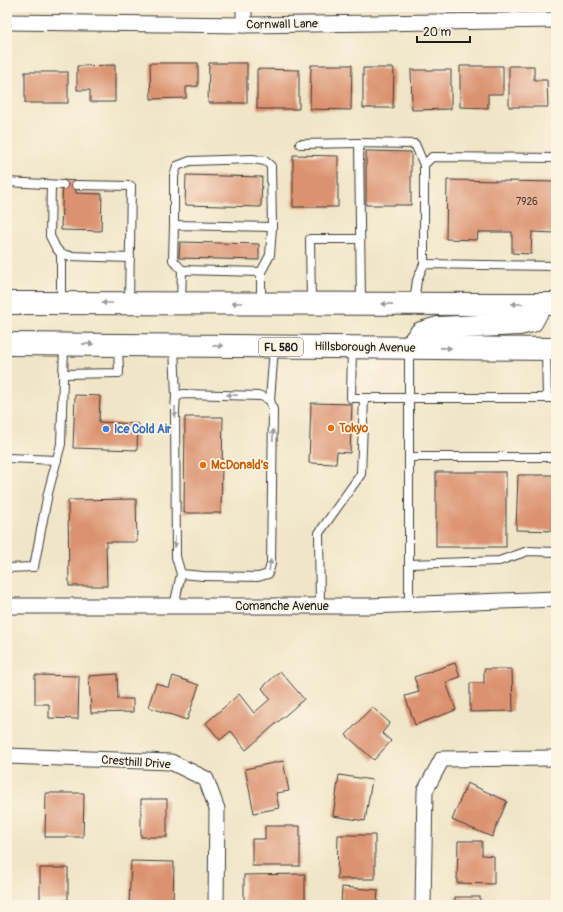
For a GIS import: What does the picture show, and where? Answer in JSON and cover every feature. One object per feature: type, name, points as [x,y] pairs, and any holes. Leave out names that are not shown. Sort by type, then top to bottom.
[{"type":"main road","points":[[7,303],[548,304]]},
{"type":"main road","points":[[409,348],[421,333],[438,328],[519,324],[532,321],[548,304]]},
{"type":"main road","name":"Hillsborough Avenue","points":[[7,344],[551,349]]},
{"type":"street","points":[[244,7],[244,25]]},
{"type":"street","name":"Cornwall Lane","points":[[7,22],[244,25],[556,20]]},
{"type":"street","name":"Comanche Avenue","points":[[7,606],[369,606],[556,599]]},
{"type":"street","name":"Cresthill Drive","points":[[7,756],[171,762],[206,779],[217,809],[216,905]]},
{"type":"street","points":[[423,905],[425,791],[442,759],[556,758]]},
{"type":"lane","points":[[359,143],[361,304]]},
{"type":"lane","points":[[300,144],[415,144],[424,165],[424,264],[417,280],[414,304]]},
{"type":"lane","points":[[424,165],[432,157],[556,158]]},
{"type":"lane","points":[[181,303],[182,270],[173,260],[174,176],[177,166],[190,161],[253,159],[265,162],[271,166],[272,227],[270,255],[261,272],[261,304]]},
{"type":"lane","points":[[7,182],[63,185]]},
{"type":"lane","points":[[51,185],[50,236],[61,254],[70,256],[130,258]]},
{"type":"lane","points":[[76,185],[131,186],[129,303]]},
{"type":"lane","points":[[174,225],[272,227]]},
{"type":"lane","points":[[311,304],[310,239],[360,239]]},
{"type":"lane","points":[[61,254],[61,303]]},
{"type":"lane","points":[[424,264],[556,266]]},
{"type":"lane","points":[[182,270],[261,272]]},
{"type":"lane","points":[[7,568],[34,567],[48,493],[61,444],[64,344]]},
{"type":"lane","points":[[63,374],[119,373],[118,345]]},
{"type":"lane","points":[[174,345],[176,397],[176,557],[181,574],[174,606]]},
{"type":"lane","points":[[181,574],[258,577],[268,574],[271,564],[273,410],[270,400],[274,346]]},
{"type":"lane","points":[[352,347],[351,398],[556,398]]},
{"type":"lane","points":[[409,348],[409,605]]},
{"type":"lane","points":[[547,398],[551,349]]},
{"type":"lane","points":[[176,397],[183,394],[261,396],[270,400]]},
{"type":"lane","points":[[320,606],[319,533],[361,474],[364,398]]},
{"type":"lane","points":[[409,457],[556,457]]},
{"type":"lane","points":[[7,458],[57,460]]},
{"type":"lane","points":[[409,564],[499,561],[528,551],[556,552]]},
{"type":"building","points":[[150,63],[198,63],[198,86],[186,87],[186,98],[151,99]]},
{"type":"building","points":[[209,63],[247,63],[247,103],[208,103]]},
{"type":"building","points":[[115,65],[115,102],[90,102],[90,90],[77,90],[77,66]]},
{"type":"building","points":[[311,65],[352,65],[351,110],[310,109]]},
{"type":"building","points":[[460,66],[503,66],[503,94],[488,94],[488,108],[460,107]]},
{"type":"building","points":[[509,66],[534,66],[534,80],[547,80],[548,107],[509,107]]},
{"type":"building","points":[[363,68],[394,68],[393,108],[363,108]]},
{"type":"building","points":[[257,69],[299,70],[299,109],[257,109]]},
{"type":"building","points":[[411,70],[451,70],[451,109],[412,110]]},
{"type":"building","points":[[25,72],[68,72],[68,103],[25,103]]},
{"type":"building","points":[[366,151],[411,152],[411,205],[366,205]]},
{"type":"building","points":[[293,155],[338,156],[338,207],[293,207]]},
{"type":"building","points":[[186,175],[262,177],[261,207],[185,205]]},
{"type":"building","points":[[63,180],[76,181],[76,193],[102,194],[101,231],[61,230]]},
{"type":"building","points":[[447,180],[556,182],[556,233],[532,232],[531,254],[512,253],[512,232],[478,232],[477,240],[446,239]]},
{"type":"building","points":[[180,242],[259,244],[259,260],[179,258]]},
{"type":"building","points":[[75,395],[100,396],[99,422],[138,424],[137,450],[73,448]]},
{"type":"building","name":"Tokyo","points":[[311,403],[352,404],[350,453],[337,452],[336,464],[309,463]]},
{"type":"building","name":"McDonald's","points":[[185,417],[223,417],[221,513],[184,513]]},
{"type":"building","points":[[436,472],[506,472],[506,547],[436,547]]},
{"type":"building","points":[[518,475],[556,475],[556,531],[516,530]]},
{"type":"building","points":[[136,499],[137,542],[106,542],[107,586],[69,586],[68,500]]},
{"type":"building","points":[[455,663],[460,677],[446,682],[456,710],[415,725],[405,696],[419,692],[414,677]]},
{"type":"building","points":[[484,669],[512,669],[513,711],[470,712],[470,683],[484,683]]},
{"type":"building","points":[[280,671],[304,699],[246,750],[231,731],[220,740],[206,723],[239,694],[254,713],[270,699],[262,688]]},
{"type":"building","points":[[117,674],[118,699],[133,699],[133,712],[91,713],[89,676]]},
{"type":"building","points":[[35,675],[79,676],[78,719],[49,718],[49,704],[35,704]]},
{"type":"building","points":[[173,676],[199,685],[187,720],[148,707],[156,683],[169,688]]},
{"type":"building","points":[[372,707],[390,723],[382,733],[391,741],[374,760],[346,735]]},
{"type":"building","points":[[283,761],[289,791],[276,793],[279,808],[254,813],[245,769]]},
{"type":"building","points":[[339,775],[372,780],[365,821],[333,816]]},
{"type":"building","points":[[467,783],[507,801],[492,837],[452,820]]},
{"type":"building","points":[[46,793],[84,793],[83,837],[45,837]]},
{"type":"building","points":[[141,799],[167,799],[167,837],[141,837]]},
{"type":"building","points":[[265,826],[300,826],[300,866],[252,866],[252,839],[265,839]]},
{"type":"building","points":[[338,835],[375,835],[375,879],[337,879]]},
{"type":"building","points":[[458,841],[482,841],[482,855],[494,856],[494,884],[457,883]]},
{"type":"building","points":[[131,861],[174,862],[173,905],[129,905]]},
{"type":"building","points":[[40,868],[68,868],[68,900],[40,901]]},
{"type":"building","points":[[305,874],[305,905],[244,905],[244,875]]},
{"type":"building","points":[[342,887],[378,890],[377,905],[341,905]]},
{"type":"building","points":[[455,897],[480,897],[480,905],[455,905]]},
{"type":"place","name":"Tokyo","points":[[331,428]]},
{"type":"place","name":"Ice Cold Air","points":[[106,429]]},
{"type":"place","name":"McDonald's","points":[[203,465]]}]
